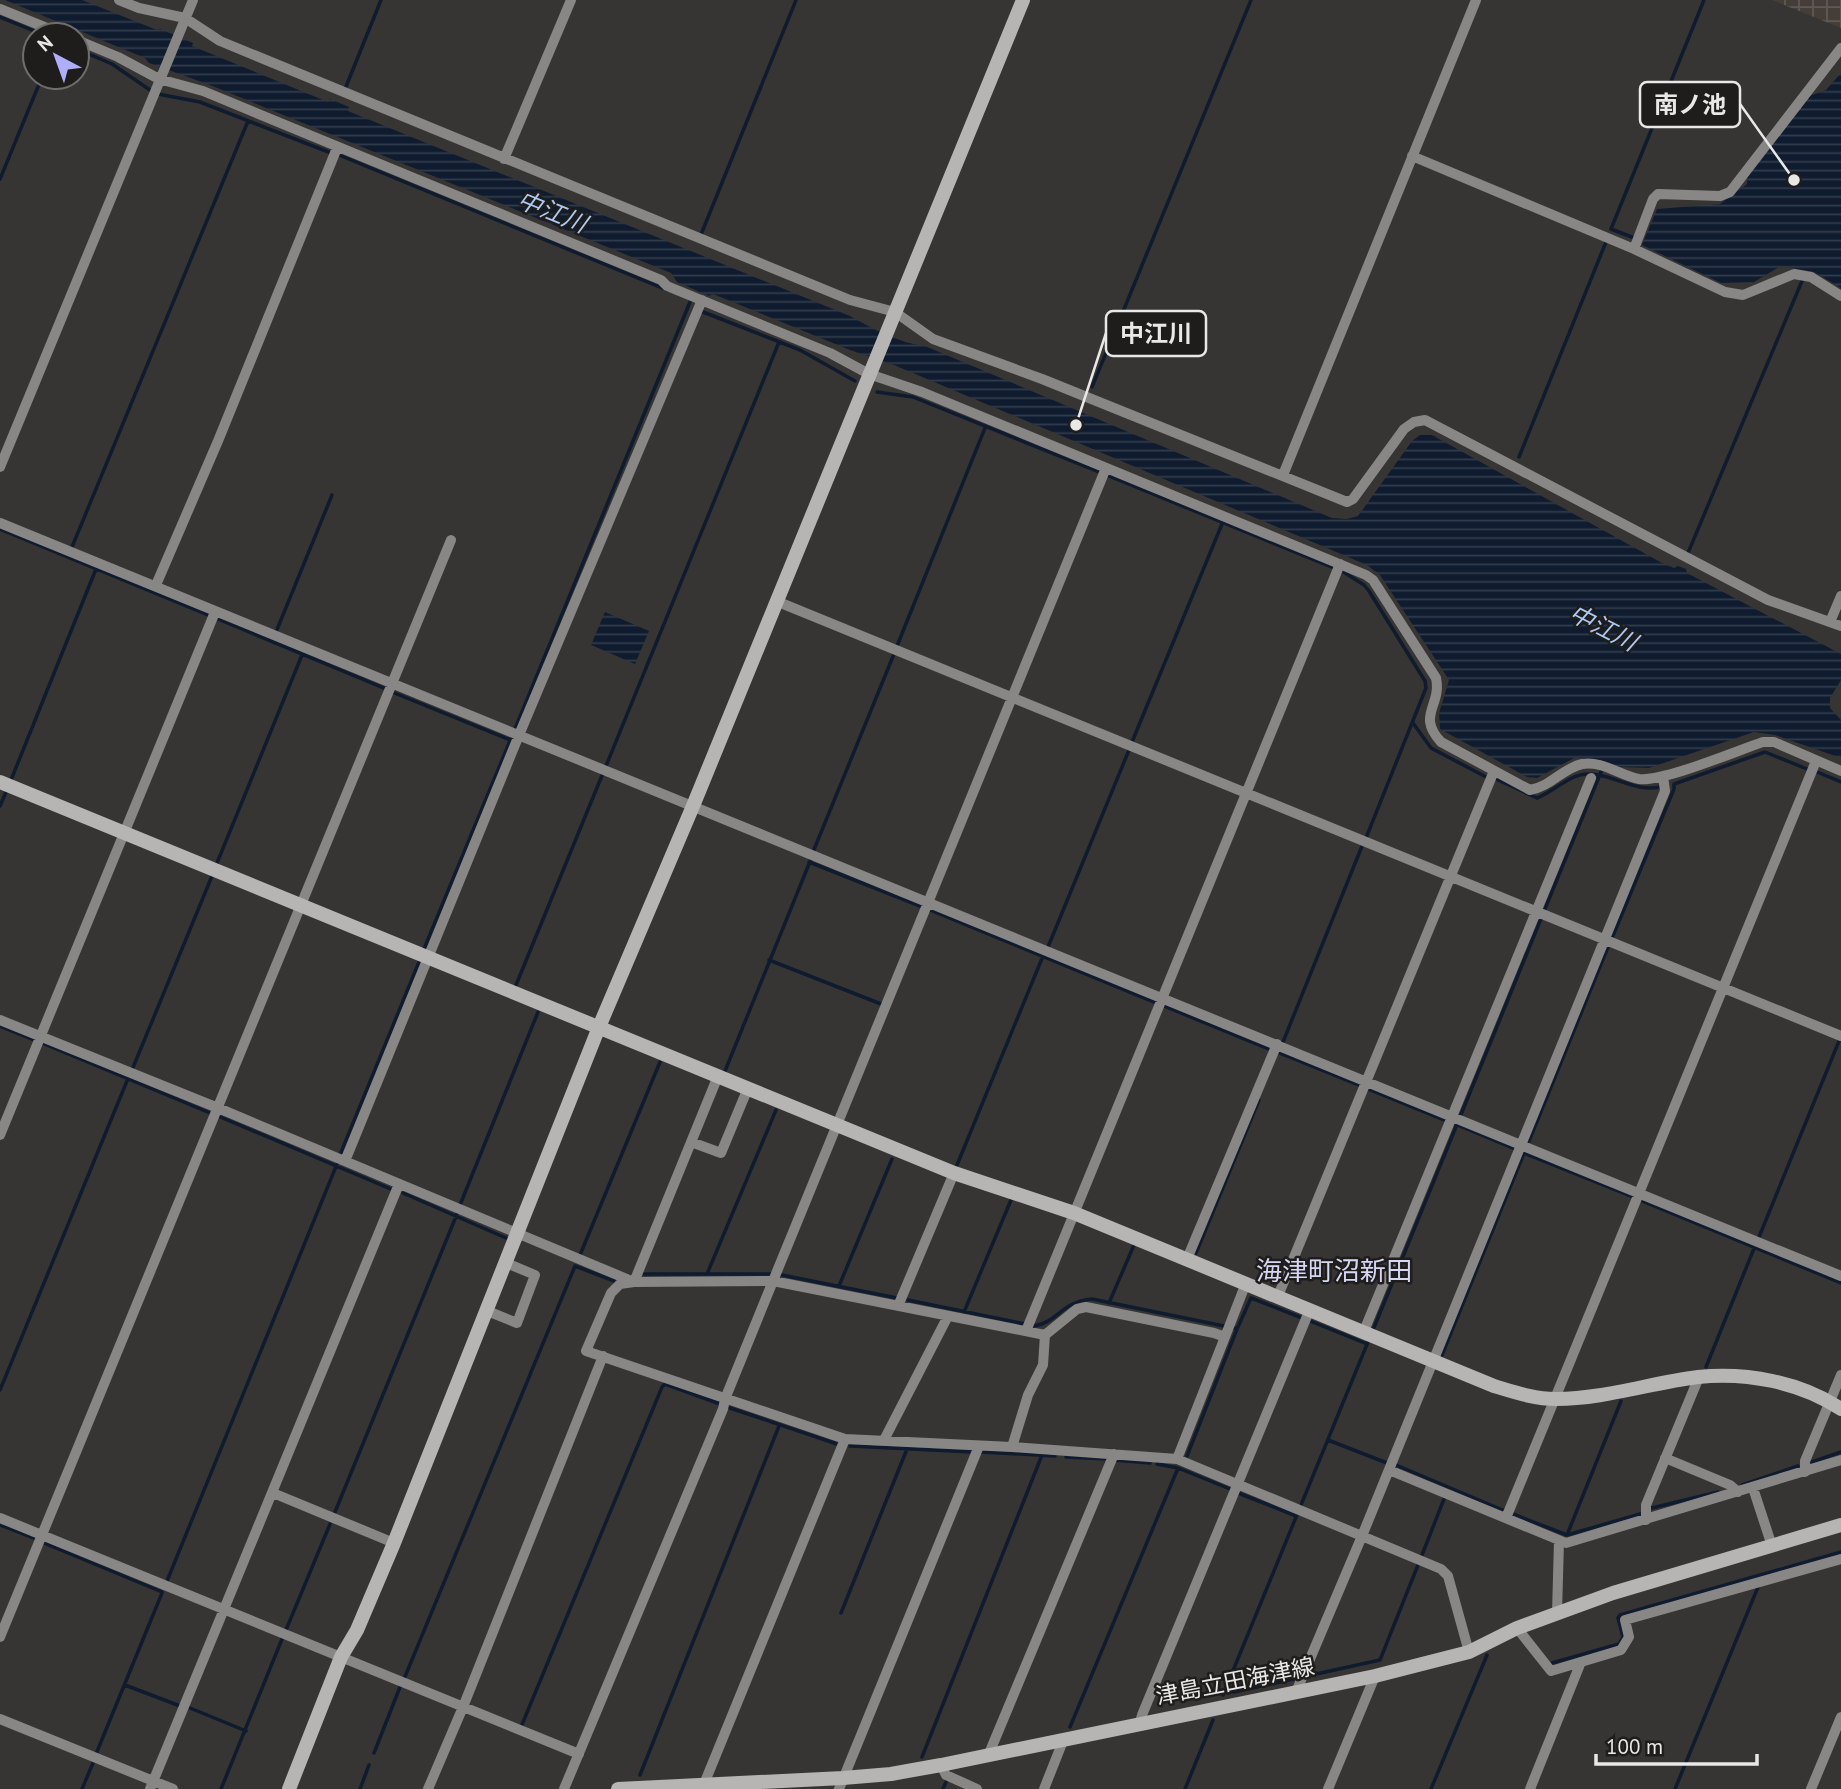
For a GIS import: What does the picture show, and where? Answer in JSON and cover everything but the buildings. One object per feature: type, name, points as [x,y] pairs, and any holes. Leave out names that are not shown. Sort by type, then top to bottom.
[{"type":"street","points":[[119,0],[139,8],[185,18],[220,41],[893,317],[933,339],[1042,379],[1347,502],[1353,499],[1404,429],[1414,422],[1425,420],[1768,600],[1841,626]]},
{"type":"street","points":[[0,467],[193,0]]},
{"type":"street","points":[[504,159],[571,0]]},
{"type":"street","points":[[289,1789],[341,1657],[357,1630],[394,1543],[599,1027],[693,806],[1023,0]]},
{"type":"street","points":[[1283,475],[1476,0]]},
{"type":"street","points":[[0,9],[30,21]]},
{"type":"street","points":[[91,46],[661,280],[667,286],[685,294],[1366,575],[1373,580],[1436,678],[1438,690],[1428,715],[1430,731],[1441,742],[1530,790],[1540,788],[1581,764],[1597,764],[1641,779],[1663,776],[1763,742],[1774,742],[1841,771]]},
{"type":"street","points":[[1636,244],[1653,200],[1658,194],[1720,196],[1730,192],[1841,48]]},
{"type":"street","points":[[156,585],[223,429],[337,148]]},
{"type":"street","points":[[1412,156],[1636,244],[1725,292],[1743,295],[1794,274],[1811,277],[1841,296]]},
{"type":"street","points":[[345,1161],[700,300]]},
{"type":"street","points":[[565,1789],[723,1409],[836,1125],[1106,468]]},
{"type":"street","points":[[0,523],[1841,1276]]},
{"type":"street","points":[[0,1637],[452,540]]},
{"type":"street","points":[[1026,1331],[1340,565]]},
{"type":"street","points":[[1830,622],[1841,596]]},
{"type":"street","points":[[776,601],[1841,1036]]},
{"type":"street","points":[[0,1135],[215,612]]},
{"type":"street","points":[[1507,1518],[1816,761]]},
{"type":"street","points":[[1278,1296],[1494,771]]},
{"type":"street","points":[[1296,1692],[1389,1471],[1665,791],[1663,776]]},
{"type":"street","points":[[1368,1333],[1540,914],[1591,778]]},
{"type":"street","points":[[0,782],[954,1173],[1074,1213],[1494,1386],[1529,1397],[1555,1399],[1593,1397],[1699,1377],[1759,1378],[1798,1387],[1835,1405]]},
{"type":"street","points":[[0,1020],[634,1282]]},
{"type":"street","points":[[1187,1259],[1277,1044]]},
{"type":"street","points":[[634,1282],[718,1076]]},
{"type":"street","points":[[691,1142],[721,1153],[748,1088]]},
{"type":"street","points":[[898,1306],[954,1173]]},
{"type":"street","points":[[152,1785],[399,1184]]},
{"type":"street","points":[[485,1310],[517,1322],[535,1275],[504,1262]]},
{"type":"street","points":[[1045,1335],[773,1281],[634,1282],[620,1284],[611,1293],[586,1351],[845,1439],[1177,1459],[1441,1570],[1448,1576],[1469,1652]]},
{"type":"street","points":[[1177,1459],[1246,1283]]},
{"type":"street","points":[[1012,1447],[1028,1395],[1043,1365],[1045,1335],[1077,1309],[1086,1307],[1225,1337]]},
{"type":"street","points":[[1140,1723],[1310,1309]]},
{"type":"street","points":[[884,1440],[948,1316]]},
{"type":"street","points":[[428,1789],[603,1356]]},
{"type":"street","points":[[1805,1472],[1805,1461],[1835,1405],[1841,1375]]},
{"type":"street","points":[[1646,1520],[1646,1505],[1699,1377]]},
{"type":"street","points":[[703,1787],[845,1439]]},
{"type":"street","points":[[841,1783],[979,1446]]},
{"type":"street","points":[[988,1756],[1114,1454]]},
{"type":"street","points":[[1665,1458],[1730,1485],[1738,1492]]},
{"type":"street","points":[[1389,1471],[1566,1543],[1841,1460]]},
{"type":"street","points":[[1753,1488],[1772,1546]]},
{"type":"street","points":[[274,1493],[394,1543]]},
{"type":"street","points":[[0,1518],[579,1754]]},
{"type":"street","name":"津島立田海津線","points":[[618,1789],[841,1783],[941,1766],[1375,1676],[1469,1652],[1517,1628],[1557,1613],[1841,1525]]},
{"type":"street","points":[[1557,1613],[1559,1541]]},
{"type":"street","points":[[1517,1628],[1551,1671],[1621,1650],[1629,1637],[1625,1620],[1841,1559]]},
{"type":"street","points":[[1530,1789],[1581,1661]]},
{"type":"street","points":[[1328,1789],[1375,1676]]},
{"type":"street","points":[[1811,1789],[1841,1717]]},
{"type":"street","points":[[0,1719],[152,1785],[173,1789]]},
{"type":"street","points":[[1044,1789],[1063,1741]]},
{"type":"street","points":[[941,1766],[946,1775],[977,1789]]},
{"type":"shaded area","points":[[1772,0],[1841,0],[1841,28]]},
{"type":"water","points":[[5,0],[82,0],[160,29],[193,43],[192,46],[328,102],[330,99],[349,107],[348,111],[850,316],[886,335],[925,346],[1332,518],[1347,519],[1358,516],[1412,441],[1420,435],[1432,435],[1662,563],[1686,569],[1687,573],[1841,654],[1841,680],[1830,698],[1830,708],[1841,720],[1841,758],[1775,735],[1754,732],[1649,768],[1619,767],[1576,757],[1537,778],[1527,777],[1440,729],[1439,713],[1449,680],[1380,575],[1367,565],[894,365],[850,350],[713,294],[709,296],[677,282],[671,273],[210,85],[149,63],[145,58],[91,36],[91,21],[56,21]]},
{"type":"water","points":[[1841,73],[1841,288],[1814,272],[1781,266],[1754,282],[1721,283],[1642,245],[1657,209],[1720,204],[1747,184],[1747,175],[1809,96],[1826,90]]},
{"type":"water","points":[[605,612],[649,631],[635,664],[591,645]]},
{"type":"waterway","points":[[345,89],[381,0]]},
{"type":"waterway","points":[[700,237],[796,0]]},
{"type":"waterway","points":[[1092,387],[1251,0]]},
{"type":"waterway","points":[[1637,239],[1611,229],[1704,0]]},
{"type":"waterway","points":[[0,17],[21,26]]},
{"type":"waterway","points":[[91,55],[112,64],[150,90]]},
{"type":"waterway","points":[[0,179],[36,91]]},
{"type":"waterway","points":[[158,94],[200,102],[331,153]]},
{"type":"waterway","points":[[72,547],[248,121]]},
{"type":"waterway","points":[[339,155],[667,290]]},
{"type":"waterway","points":[[1519,457],[1606,242]]},
{"type":"waterway","points":[[1688,553],[1802,281]]},
{"type":"waterway","points":[[515,729],[692,297]]},
{"type":"waterway","points":[[703,312],[800,350],[855,381]]},
{"type":"waterway","points":[[606,766],[779,342]]},
{"type":"waterway","points":[[877,392],[913,397],[1099,472]]},
{"type":"waterway","points":[[897,646],[985,428]]},
{"type":"waterway","points":[[1109,476],[1334,568]]},
{"type":"waterway","points":[[276,632],[332,495]]},
{"type":"waterway","points":[[1132,742],[1222,524]]},
{"type":"waterway","points":[[0,529],[208,615]]},
{"type":"waterway","points":[[11,780],[96,569]]},
{"type":"waterway","points":[[1342,571],[1369,591],[1425,681],[1426,688],[1366,838]]},
{"type":"waterway","points":[[218,619],[386,689]]},
{"type":"waterway","points":[[813,852],[894,654]]},
{"type":"waterway","points":[[217,863],[302,655]]},
{"type":"waterway","points":[[392,692],[510,740]]},
{"type":"waterway","points":[[1413,723],[1431,748],[1488,778]]},
{"type":"waterway","points":[[424,949],[512,736]]},
{"type":"waterway","points":[[1048,947],[1129,750]]},
{"type":"waterway","points":[[1612,938],[1674,784],[1765,752],[1807,769]]},
{"type":"waterway","points":[[1373,1330],[1603,767]]},
{"type":"waterway","points":[[1817,772],[1841,782]]},
{"type":"waterway","points":[[516,985],[603,773]]},
{"type":"waterway","points":[[1496,779],[1537,798],[1573,777],[1586,774],[1605,776],[1642,787],[1660,787]]},
{"type":"waterway","points":[[0,806],[6,792]]},
{"type":"waterway","points":[[1283,1042],[1362,846]]},
{"type":"waterway","points":[[725,1071],[811,859]]},
{"type":"waterway","points":[[809,862],[920,906]]},
{"type":"waterway","points":[[132,1070],[212,876]]},
{"type":"waterway","points":[[930,910],[1156,1003]]},
{"type":"waterway","points":[[1529,1141],[1608,947]]},
{"type":"waterway","points":[[957,1165],[1043,956]]},
{"type":"waterway","points":[[769,960],[881,1004]]},
{"type":"waterway","points":[[340,1155],[419,962]]},
{"type":"waterway","points":[[1164,1006],[1271,1050]]},
{"type":"waterway","points":[[460,1205],[538,1012]]},
{"type":"waterway","points":[[0,1026],[34,1040]]},
{"type":"waterway","points":[[1759,1237],[1839,1041]]},
{"type":"waterway","points":[[42,1043],[210,1113]]},
{"type":"waterway","points":[[1277,1052],[1361,1086]]},
{"type":"waterway","points":[[580,1255],[660,1062]]},
{"type":"waterway","points":[[0,1390],[129,1076]]},
{"type":"waterway","points":[[1368,1089],[1444,1120]]},
{"type":"waterway","points":[[1196,1253],[1259,1100]]},
{"type":"waterway","points":[[707,1274],[776,1110]]},
{"type":"waterway","points":[[218,1116],[393,1190]]},
{"type":"waterway","points":[[1455,1124],[1515,1149]]},
{"type":"waterway","points":[[1442,1355],[1524,1153],[1633,1197]]},
{"type":"waterway","points":[[839,1286],[892,1159]]},
{"type":"waterway","points":[[167,1581],[337,1164]]},
{"type":"waterway","points":[[403,1193],[506,1238]]},
{"type":"waterway","points":[[964,1312],[1011,1200]]},
{"type":"waterway","points":[[1642,1201],[1841,1283]]},
{"type":"waterway","points":[[335,1512],[457,1214]]},
{"type":"waterway","points":[[1109,1303],[1134,1245]]},
{"type":"waterway","points":[[1706,1367],[1755,1246]]},
{"type":"waterway","points":[[404,1679],[575,1266],[614,1281]]},
{"type":"waterway","points":[[644,1274],[771,1274]]},
{"type":"waterway","points":[[782,1275],[897,1298]]},
{"type":"waterway","points":[[1234,1328],[1237,1329],[1251,1298],[1302,1318]]},
{"type":"waterway","points":[[1034,1326],[1049,1321],[1073,1304],[1092,1299],[1224,1326]]},
{"type":"waterway","points":[[908,1300],[1025,1324]]},
{"type":"waterway","points":[[1310,1321],[1367,1344]]},
{"type":"waterway","points":[[1187,1456],[1237,1329]]},
{"type":"waterway","points":[[1223,1695],[1370,1337]]},
{"type":"waterway","points":[[521,1727],[662,1387],[665,1384],[720,1404]]},
{"type":"waterway","points":[[1567,1535],[1621,1401]]},
{"type":"waterway","points":[[730,1408],[837,1444]]},
{"type":"waterway","points":[[640,1775],[779,1426]]},
{"type":"waterway","points":[[1328,1440],[1387,1463]]},
{"type":"waterway","points":[[850,1446],[973,1452]]},
{"type":"waterway","points":[[841,1613],[907,1449]]},
{"type":"waterway","points":[[982,1452],[1055,1456]]},
{"type":"waterway","points":[[1812,1462],[1841,1452]]},
{"type":"waterway","points":[[922,1757],[1042,1455]]},
{"type":"waterway","points":[[1066,1457],[1108,1459]]},
{"type":"waterway","points":[[1114,1460],[1150,1463]]},
{"type":"waterway","points":[[1157,1464],[1178,1468],[1230,1489]]},
{"type":"waterway","points":[[1396,1465],[1505,1511]]},
{"type":"waterway","points":[[1742,1485],[1798,1466]]},
{"type":"waterway","points":[[1070,1727],[1178,1468]]},
{"type":"waterway","points":[[1652,1508],[1718,1492]]},
{"type":"waterway","points":[[1238,1493],[1296,1516]]},
{"type":"waterway","points":[[1422,1555],[1444,1499]]},
{"type":"waterway","points":[[1513,1514],[1567,1535],[1640,1514]]},
{"type":"waterway","points":[[286,1630],[330,1524]]},
{"type":"waterway","points":[[0,1525],[34,1538]]},
{"type":"waterway","points":[[44,1543],[162,1592]]},
{"type":"waterway","points":[[1552,1663],[1619,1644],[1623,1637],[1618,1618],[1620,1615],[1841,1552]]},
{"type":"waterway","points":[[1307,1676],[1380,1660],[1418,1565]]},
{"type":"waterway","points":[[1675,1789],[1758,1587]]},
{"type":"waterway","points":[[96,1754],[162,1593]]},
{"type":"waterway","points":[[221,1789],[282,1639]]},
{"type":"waterway","points":[[1431,1789],[1487,1655]]},
{"type":"waterway","points":[[1225,1690],[1234,1692],[1298,1678]]},
{"type":"waterway","points":[[125,1685],[180,1706]]},
{"type":"waterway","points":[[374,1753],[400,1687]]},
{"type":"waterway","points":[[190,1708],[246,1731]]},
{"type":"waterway","points":[[1185,1789],[1213,1720]]},
{"type":"waterway","points":[[82,1789],[93,1763]]},
{"type":"waterway","points":[[360,1789],[369,1765]]},
{"type":"waterway","points":[[943,1789],[946,1782]]},
{"type":"place","name":"南ノ池","points":[[1794,180]]},
{"type":"place","name":"中江川","points":[[1076,425]]},
{"type":"district","name":"海津町沼新田","points":[[1334,1271]]}]
